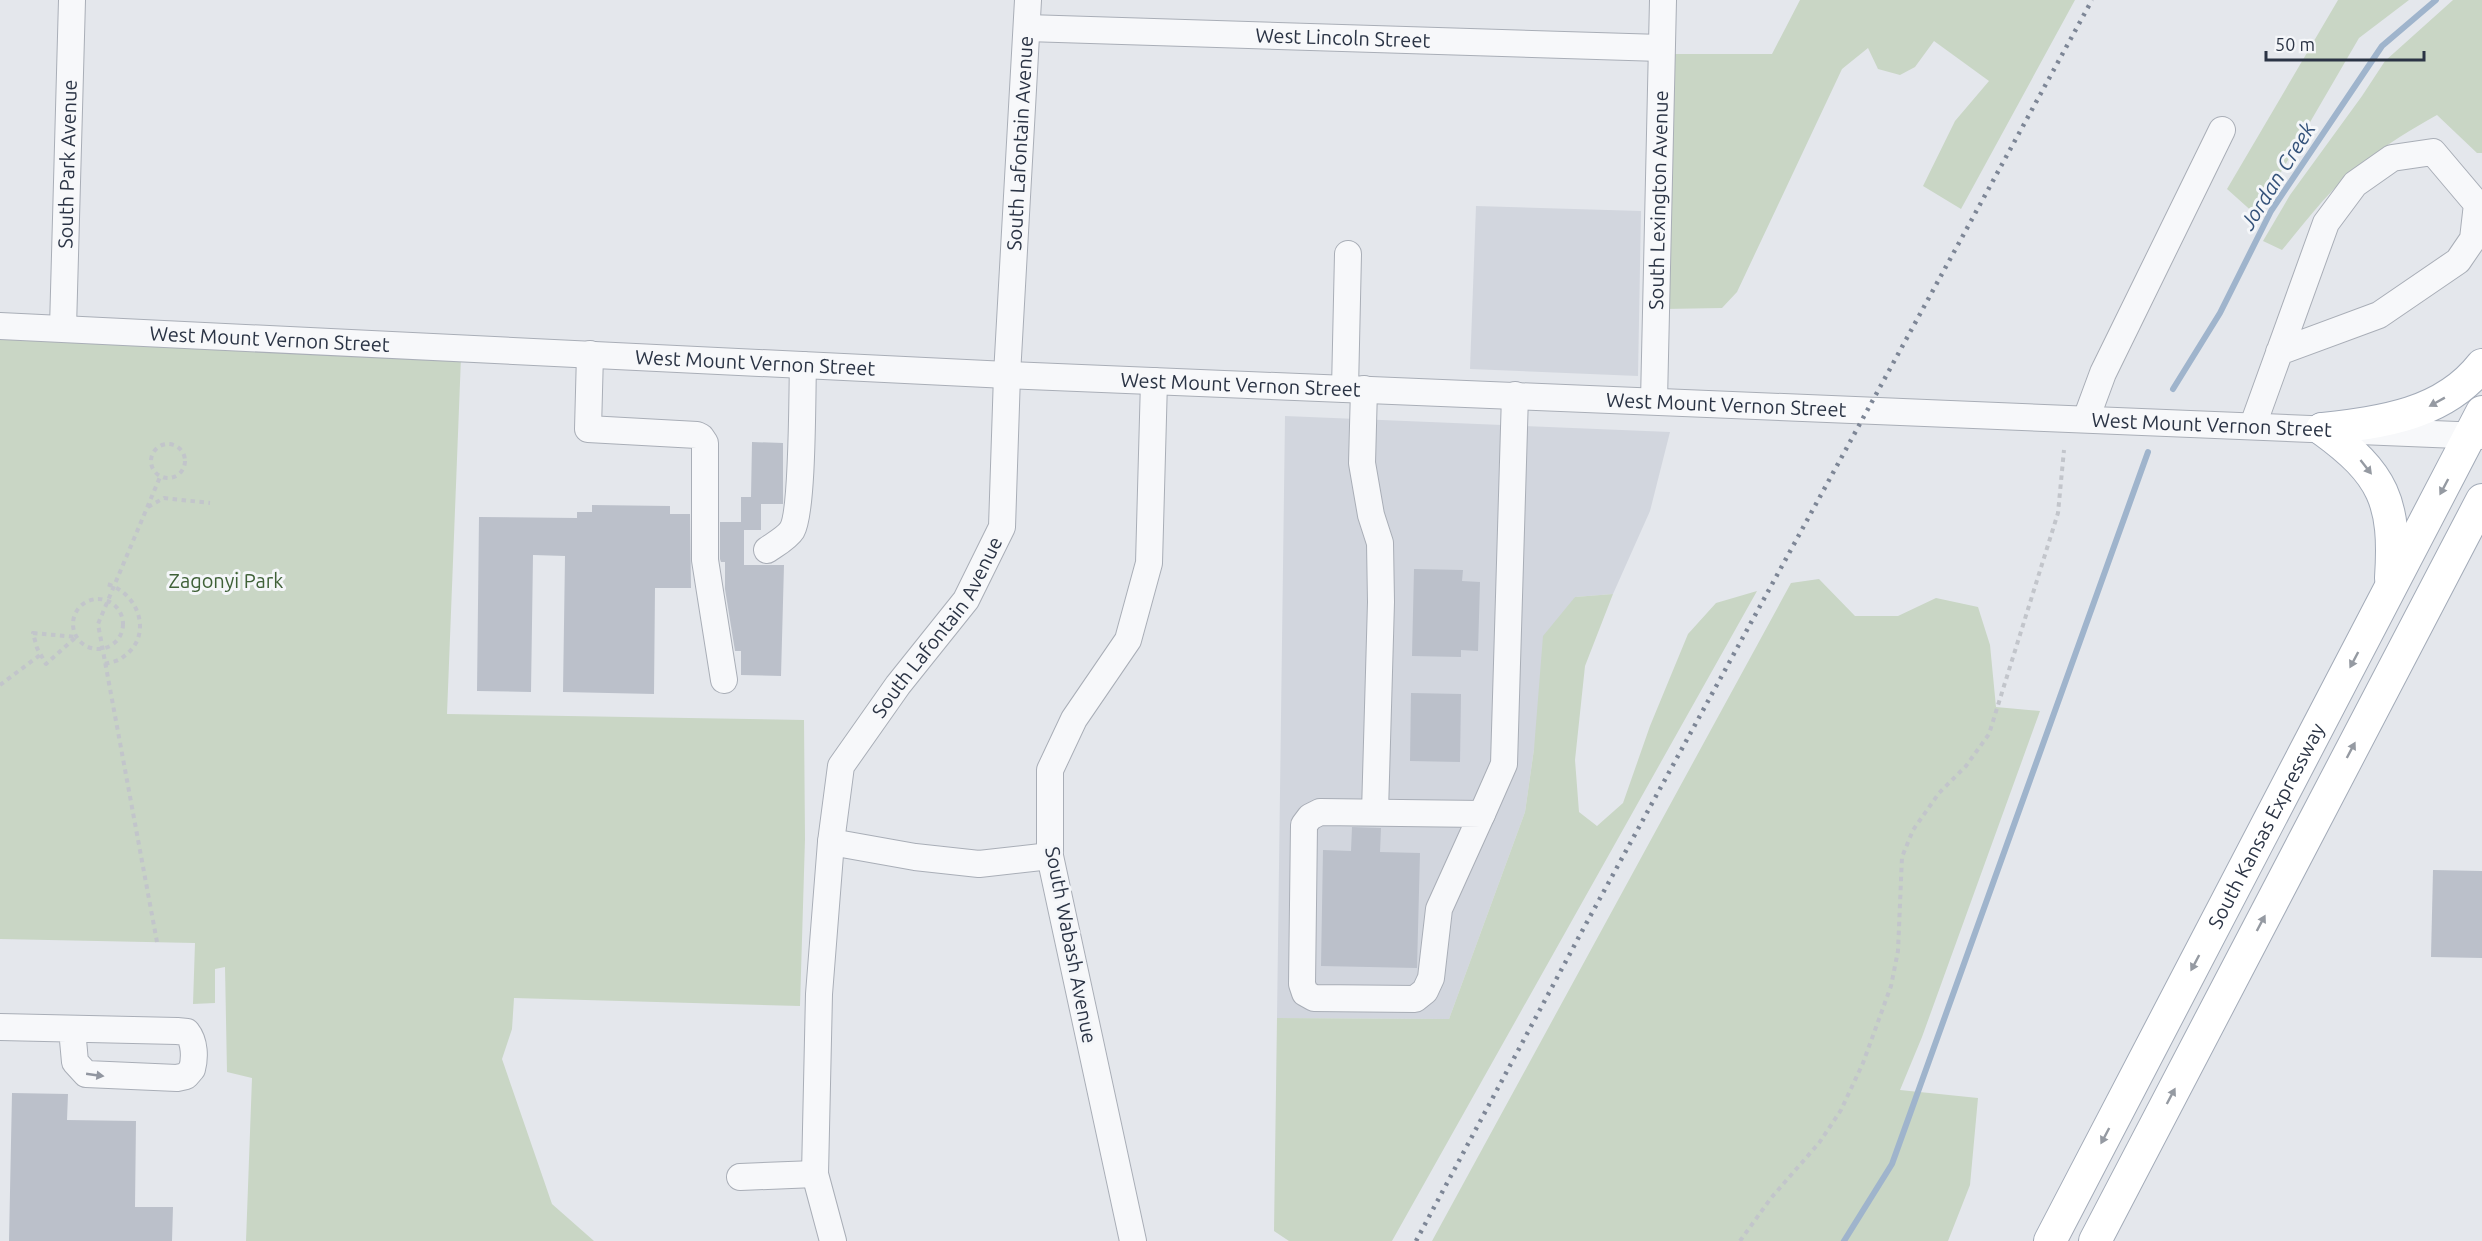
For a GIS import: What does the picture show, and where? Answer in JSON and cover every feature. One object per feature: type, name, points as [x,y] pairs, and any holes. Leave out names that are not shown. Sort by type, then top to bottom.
[{"type":"main road","points":[[2322,429],[2386,420],[2423,409],[2451,394],[2469,380],[2482,365]]},
{"type":"main road","name":"South Kansas Expressway","points":[[2050,1241],[2391,589],[2479,428]]},
{"type":"main road","points":[[2322,429],[2362,461],[2384,498],[2392,527],[2391,589]]},
{"type":"main road","name":"South Kansas Expressway","points":[[2095,1241],[2482,500]]},
{"type":"main road","points":[[2441,578],[2482,525]]},
{"type":"street","name":"South Park Avenue","points":[[63,328],[72,0]]},
{"type":"street","name":"South Lafontain Avenue","points":[[833,1241],[815,1174],[819,994],[831,842],[841,766],[898,685],[966,600],[1002,527],[1007,375],[1028,0]]},
{"type":"street","name":"South Lexington Avenue","points":[[1654,401],[1663,0]]},
{"type":"street","name":"West Lincoln Street","points":[[1027,28],[1661,48]]},
{"type":"street","points":[[2086,419],[2103,373],[2222,130]]},
{"type":"street","points":[[2253,425],[2279,352],[2326,223],[2355,184],[2392,158],[2433,152],[2477,204],[2473,239],[2458,261],[2379,315],[2279,352]]},
{"type":"street","points":[[1348,254],[1355,389],[1362,463],[1371,515],[1380,543],[1381,602],[1375,812]]},
{"type":"street","name":"West Mount Vernon Street","points":[[0,326],[1007,375],[2322,429],[2479,428]]},
{"type":"street","points":[[590,354],[588,429],[697,435],[705,443],[705,561],[724,680]]},
{"type":"street","points":[[767,550],[791,531],[794,523],[799,487],[803,364]]},
{"type":"street","name":"South Wabash Avenue","points":[[1133,1241],[1050,856],[1050,770],[1074,719],[1128,640],[1149,563],[1154,381]]},
{"type":"street","points":[[1482,814],[1320,812],[1310,817],[1304,825],[1302,984],[1305,993],[1314,998],[1415,999],[1425,991],[1431,978],[1439,909],[1482,814],[1504,764],[1515,395]]},
{"type":"street","points":[[831,842],[915,857],[980,864],[1050,856]]},
{"type":"street","points":[[0,1027],[72,1029]]},
{"type":"street","points":[[740,1177],[815,1174]]},
{"type":"path","points":[[170,444],[184,454],[183,470],[177,476],[160,477],[153,470],[151,461],[154,452],[161,446],[170,444]]},
{"type":"path","points":[[1740,1241],[1771,1198],[1820,1143],[1841,1110],[1863,1063],[1893,974],[1898,951],[1902,857],[1913,830],[1940,793],[1966,766],[1989,734],[2058,513],[2064,450]]},
{"type":"path","points":[[156,942],[98,624],[160,477]]},
{"type":"path","points":[[147,508],[164,498],[210,503]]},
{"type":"path","points":[[105,664],[123,657],[135,642],[141,625],[137,608],[129,595],[107,584]]},
{"type":"path","points":[[92,600],[108,601],[122,617],[123,627],[119,638],[111,645],[102,648],[92,648],[83,644],[76,637],[72,624],[76,611],[84,603],[92,600]]},
{"type":"path","points":[[33,633],[76,637],[46,664],[36,648],[33,633]]},
{"type":"path","points":[[0,684],[40,655]]},
{"type":"shaded area","points":[[1476,206],[1641,211],[1638,376],[1470,369]]},
{"type":"shaded area","points":[[1285,416],[1670,432],[1650,511],[1613,594],[1575,597],[1534,749],[1525,812],[1449,1019],[1277,1018]]},
{"type":"green space","points":[[1800,0],[2075,0],[1961,209],[1923,186],[1955,121],[1989,81],[1934,41],[1915,67],[1900,75],[1878,69],[1868,48],[1842,69],[1737,292],[1722,308],[1664,309],[1675,54],[1772,54]]},
{"type":"green space","points":[[2338,0],[2409,0],[2359,38],[2256,215],[2227,189]]},
{"type":"green space","points":[[2453,0],[2482,0],[2482,153],[2477,153],[2437,115],[2409,131],[2352,171],[2320,204],[2282,250],[2263,241],[2290,195],[2385,61]]},
{"type":"green space","name":"Zagonyi Park","points":[[0,337],[461,357],[447,714],[804,720],[805,839],[800,1006],[514,998],[512,1029],[502,1059],[552,1204],[594,1241],[246,1241],[252,1078],[227,1072],[225,967],[215,969],[215,1003],[193,1004],[195,943],[0,939]]},
{"type":"green space","points":[[1819,579],[1855,616],[1898,616],[1936,598],[1978,607],[1990,645],[1996,707],[2040,711],[1922,1037],[1900,1090],[1978,1098],[1970,1185],[1948,1241],[1432,1241],[1791,583]]},
{"type":"green space","points":[[1757,591],[1392,1241],[1289,1241],[1274,1231],[1277,1018],[1449,1019],[1525,812],[1534,749],[1543,636],[1575,597],[1613,594],[1585,666],[1575,760],[1579,812],[1597,826],[1623,803],[1650,726],[1688,634],[1716,603]]},
{"type":"building","points":[[752,442],[783,443],[783,504],[761,504],[761,530],[744,530],[744,565],[784,565],[781,676],[741,675],[741,651],[735,651],[725,589],[725,562],[721,562],[720,559],[720,522],[741,522],[741,497],[751,497]]},
{"type":"building","points":[[592,505],[670,506],[670,514],[690,514],[691,588],[655,588],[654,694],[563,692],[565,556],[533,555],[531,692],[477,691],[479,517],[577,518],[577,512],[592,512]]},
{"type":"building","points":[[1414,569],[1463,570],[1462,581],[1480,582],[1478,651],[1461,650],[1461,657],[1412,656]]},
{"type":"building","points":[[1411,693],[1461,694],[1460,762],[1410,761]]},
{"type":"building","points":[[1352,827],[1381,828],[1380,852],[1420,853],[1417,968],[1321,966],[1323,850],[1351,851]]},
{"type":"building","points":[[2433,870],[2482,871],[2482,958],[2431,957]]},
{"type":"building","points":[[12,1093],[68,1094],[67,1120],[136,1121],[135,1207],[173,1207],[172,1241],[9,1241]]},
{"type":"waterway","name":"Jordan Creek","points":[[2173,389],[2220,313],[2271,211],[2382,46],[2436,0]]},
{"type":"waterway","points":[[1844,1241],[1892,1164],[2148,452]]},
{"type":"railway","points":[[1416,1241],[1581,933],[2092,0]]}]
